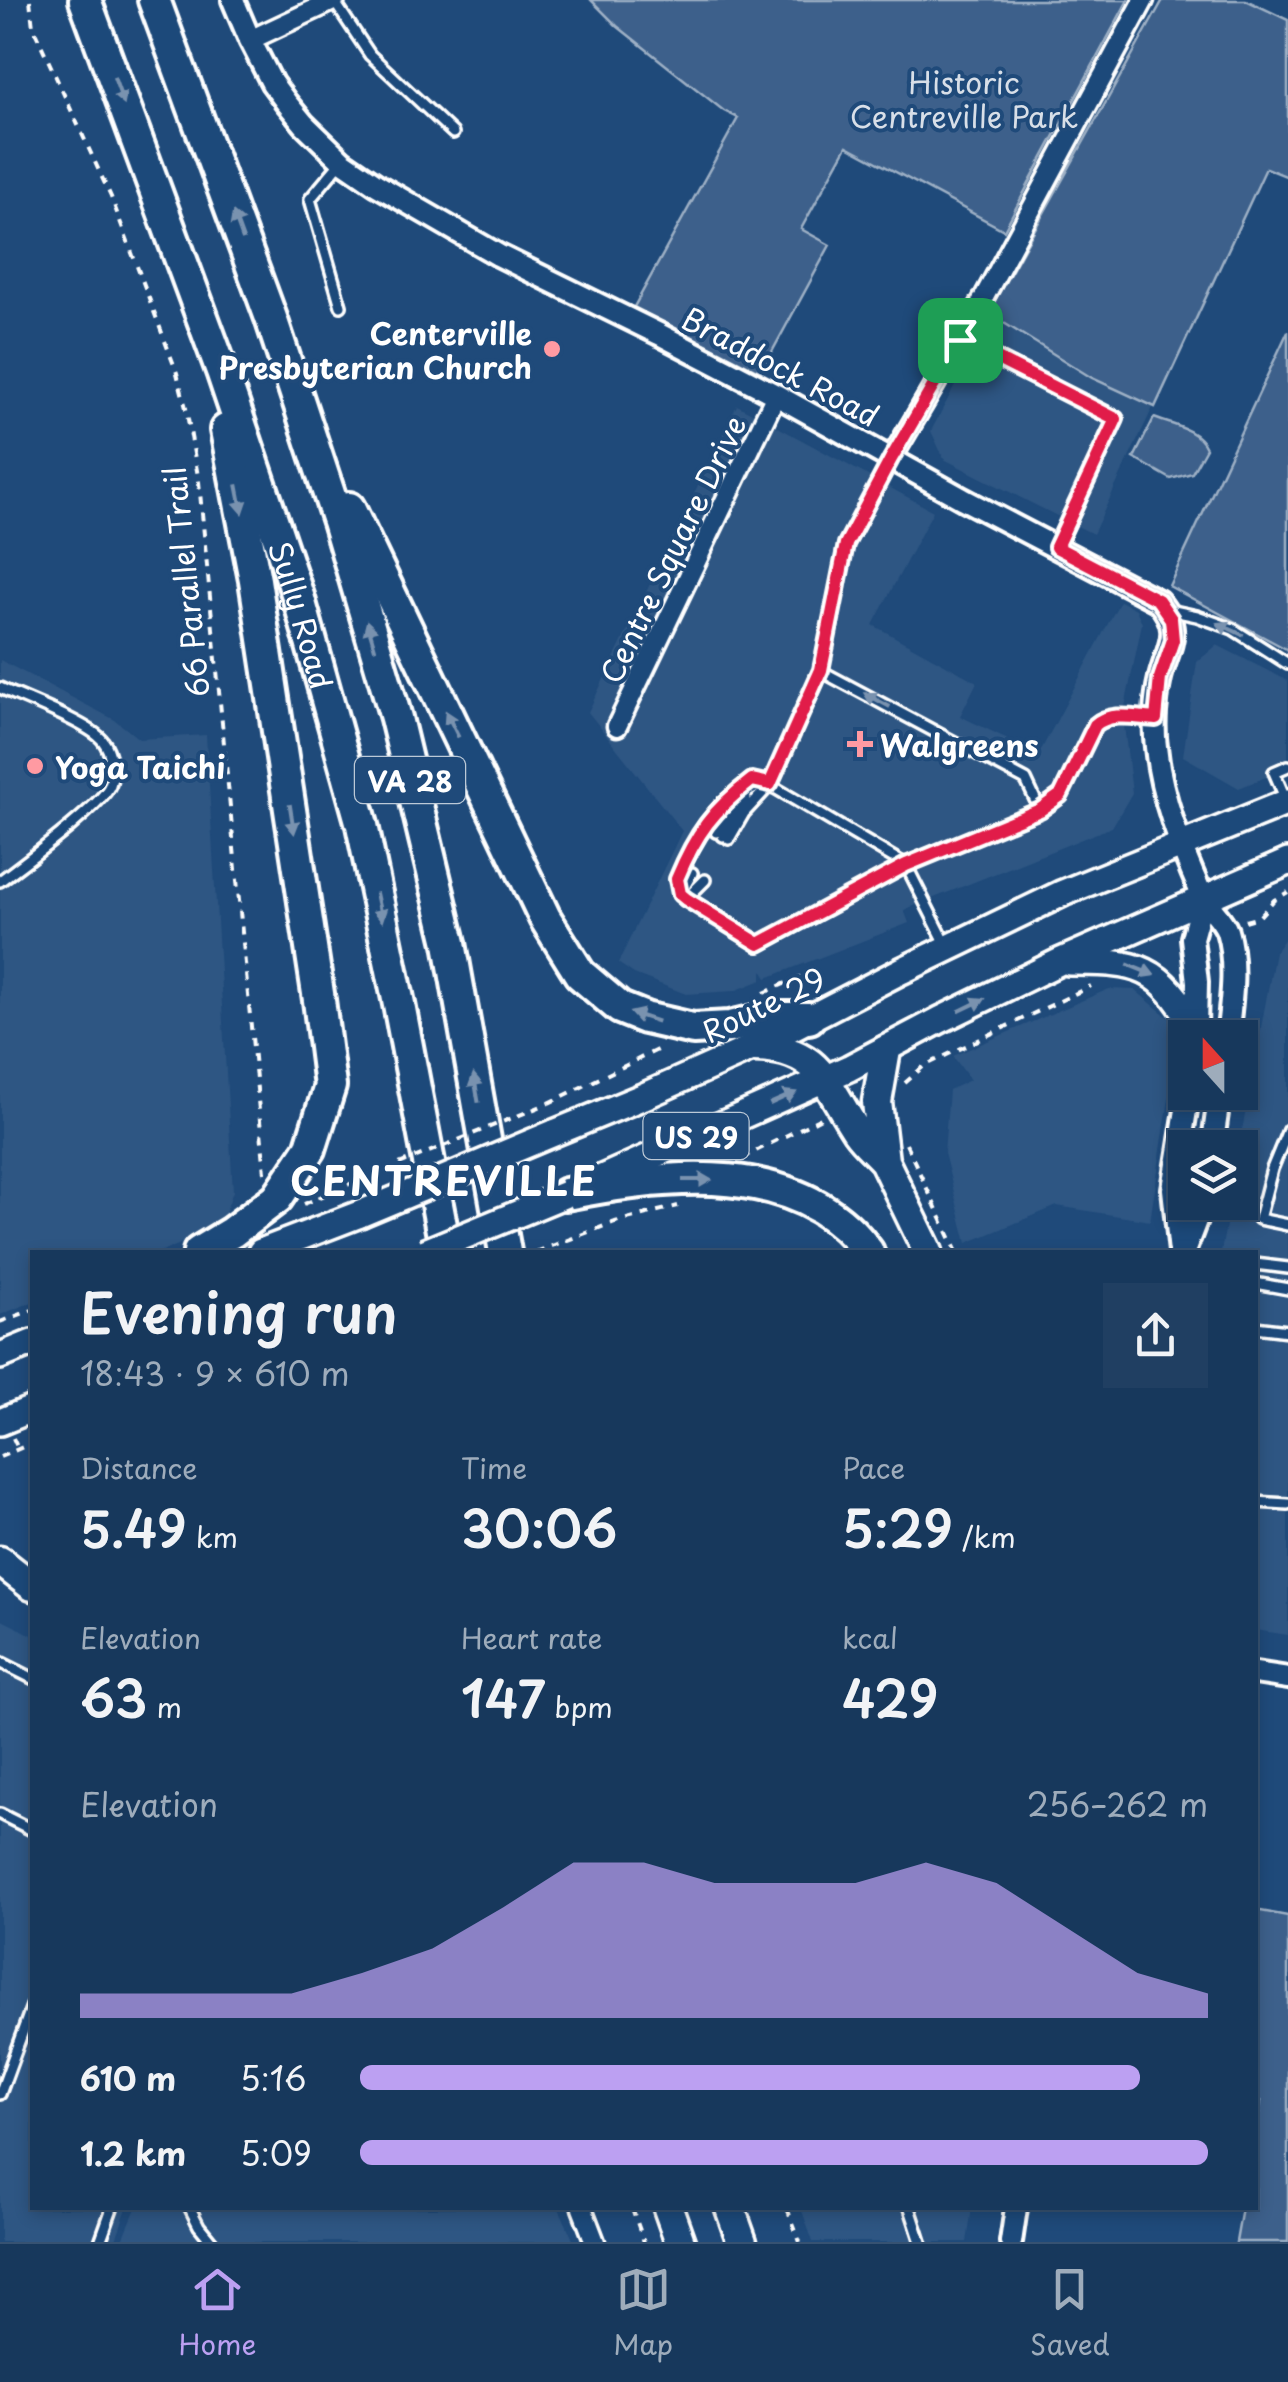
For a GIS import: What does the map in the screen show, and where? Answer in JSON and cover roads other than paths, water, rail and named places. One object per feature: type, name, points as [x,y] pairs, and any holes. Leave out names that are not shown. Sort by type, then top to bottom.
[{"type":"highway","name":"Sully Road","points":[[85,0],[265,494],[298,599],[362,825],[446,1250]]},
{"type":"highway","name":"Sully Road","points":[[154,0],[271,318],[338,521],[396,718],[450,943],[505,1250]]},
{"type":"highway","points":[[172,235],[230,443],[256,580],[330,1086],[310,1150],[277,1198],[202,1250]]},
{"type":"highway","points":[[271,318],[300,398],[336,479],[545,918],[580,974],[620,1008],[675,1026],[730,1027],[768,1018],[816,1014]]},
{"type":"highway","points":[[754,1047],[784,1050],[802,1058],[827,1078],[859,1135],[884,1161],[927,1250]]},
{"type":"highway","points":[[884,1161],[876,1102],[886,1050]]},
{"type":"highway","points":[[566,1194],[669,1180],[725,1180],[762,1185],[820,1207],[866,1250]]},
{"type":"highway","points":[[0,1560],[30,1584]]},
{"type":"highway","points":[[669,2210],[680,2242]]},
{"type":"highway","points":[[731,2210],[742,2242]]},
{"type":"main road","name":"Route 29","points":[[266,1250],[642,1098],[754,1047],[1062,894],[1288,802]]},
{"type":"main road","name":"US 29","points":[[430,1250],[827,1078],[1059,962],[1288,862]]},
{"type":"main road","points":[[1059,962],[1132,965],[1156,976],[1178,999],[1188,1020]]},
{"type":"main road","points":[[0,1356],[30,1344]]},
{"type":"main road","points":[[0,1422],[30,1410]]},
{"type":"street","name":"Braddock Road","points":[[233,0],[250,40],[286,102],[342,161],[376,185],[498,255],[776,395],[963,500],[1158,600],[1164,608]]},
{"type":"street","points":[[250,40],[305,7],[335,0]]},
{"type":"street","points":[[891,459],[1144,0]]},
{"type":"street","name":"Centre Square Drive","points":[[617,726],[776,395]]},
{"type":"street","points":[[1164,608],[1171,619],[1173,640],[1160,678],[1155,745],[1164,794],[1203,898],[1226,927],[1231,954],[1229,1020]]},
{"type":"street","points":[[1196,1020],[1197,982],[1192,938],[1203,898]]},
{"type":"street","points":[[1182,1250],[1173,1189],[1186,1110]]},
{"type":"street","points":[[1183,1250],[1195,1220]]},
{"type":"street","points":[[1258,1673],[1288,1678]]},
{"type":"street","points":[[583,2210],[594,2242]]},
{"type":"street","points":[[1011,2242],[1016,2210]]},
{"type":"lane","points":[[335,0],[370,55],[453,134]]},
{"type":"lane","points":[[341,306],[310,199],[342,161]]},
{"type":"lane","points":[[960,340],[1116,419],[1056,547]]},
{"type":"lane","points":[[723,836],[745,799],[770,784],[821,670],[846,544],[891,459]]},
{"type":"lane","points":[[1164,608],[1234,629],[1288,664]]},
{"type":"lane","points":[[821,670],[1026,780],[1040,810]]},
{"type":"lane","points":[[0,688],[90,730],[103,740],[112,763],[110,784],[98,802],[0,881]]},
{"type":"lane","points":[[948,948],[906,865],[770,784],[752,780],[724,802],[704,826],[677,879],[683,896],[759,944],[906,865],[1040,810],[1061,795],[1101,720],[1110,716],[1156,719]]},
{"type":"lane","points":[[1288,766],[1274,772],[1288,802]]},
{"type":"lane","points":[[683,896],[699,876]]},
{"type":"lane","points":[[1288,1130],[1272,1169],[1259,1219],[1288,1225]]},
{"type":"lane","points":[[1258,1264],[1288,1268]]},
{"type":"lane","points":[[1258,1284],[1288,1289]]},
{"type":"lane","points":[[1258,1327],[1288,1332]]},
{"type":"lane","points":[[1258,1502],[1288,1504]]},
{"type":"lane","points":[[0,1662],[30,1677]]},
{"type":"lane","points":[[0,1814],[30,1829]]},
{"type":"lane","points":[[0,2094],[30,2012]]},
{"type":"lane","points":[[100,2242],[111,2210]]},
{"type":"lane","points":[[191,2210],[212,2242]]},
{"type":"lane","points":[[911,2210],[921,2242]]},
{"type":"place","name":"Centerville Presbyterian Church","points":[[552,349]]},
{"type":"place","name":"Walgreens","points":[[860,744]]},
{"type":"place","name":"Yoga Taichi","points":[[35,766]]},
{"type":"district","name":"CENTREVILLE","points":[[444,1179]]},
{"type":"park label","name":"Historic Centreville Park","points":[[964,98]]}]
